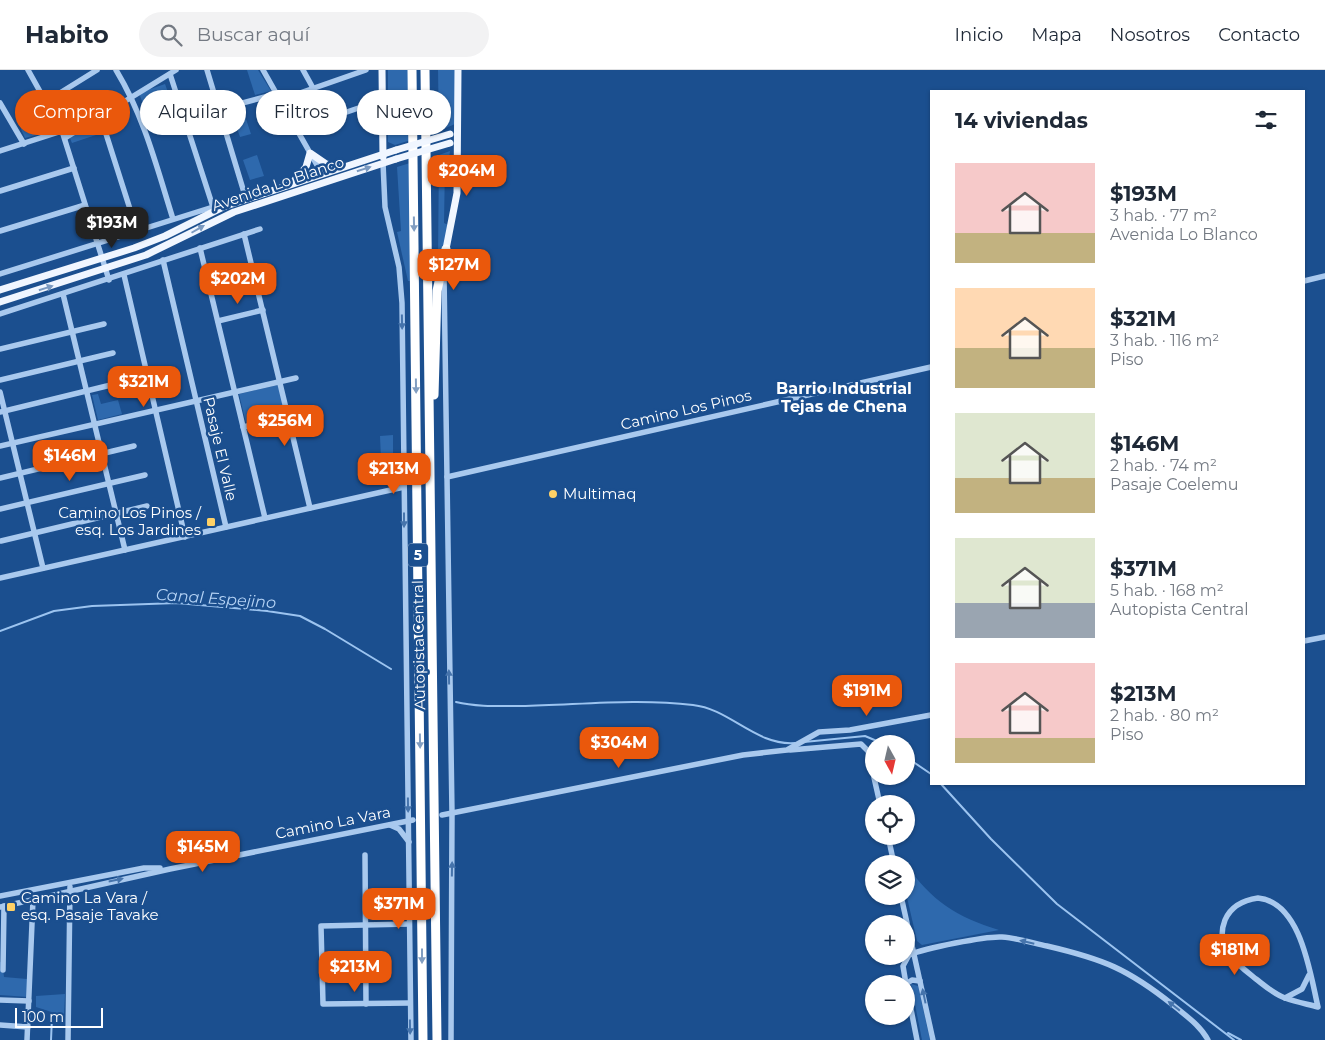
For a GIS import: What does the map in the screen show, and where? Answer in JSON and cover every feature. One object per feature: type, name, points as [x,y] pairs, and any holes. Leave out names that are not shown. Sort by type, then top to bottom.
[{"type":"highway","name":"Autopista Central","points":[[412,70],[423,1040]]},
{"type":"highway","name":"Autopista Central","points":[[425,70],[437,1040]]},
{"type":"highway","points":[[430,420],[436,382],[438,291],[446,249]]},
{"type":"main road","points":[[382,70],[382,90]]},
{"type":"main road","points":[[446,249],[456,202],[453,133],[458,70]]},
{"type":"main road","name":"Avenida Lo Blanco","points":[[0,290],[156,240],[223,207],[246,199],[453,133]]},
{"type":"main road","points":[[383,135],[383,164]]},
{"type":"main road","name":"Avenida Lo Blanco","points":[[0,302],[156,251],[234,212],[453,142]]},
{"type":"main road","points":[[290,184],[302,172],[310,153],[326,164],[343,167]]},
{"type":"main road","points":[[322,174],[332,180]]},
{"type":"street","points":[[28,70],[40,90]]},
{"type":"street","points":[[65,90],[97,70]]},
{"type":"street","points":[[116,70],[132,96],[173,219]]},
{"type":"street","points":[[132,96],[176,70]]},
{"type":"street","points":[[207,70],[214,90]]},
{"type":"street","points":[[263,70],[274,90]]},
{"type":"street","points":[[303,70],[313,88]]},
{"type":"street","points":[[305,90],[366,70]]},
{"type":"street","points":[[170,74],[213,207]]},
{"type":"street","points":[[0,103],[24,144]]},
{"type":"street","points":[[0,151],[63,135],[109,280]]},
{"type":"street","points":[[106,135],[137,230]]},
{"type":"street","points":[[228,135],[246,199]]},
{"type":"street","points":[[300,135],[322,174]]},
{"type":"street","points":[[383,164],[386,213],[402,290],[411,820],[409,842],[410,1040]]},
{"type":"street","points":[[0,192],[74,168]]},
{"type":"street","points":[[0,231],[85,205]]},
{"type":"street","name":"Avenida Lo Blanco","points":[[0,274],[173,219],[213,207],[223,207]]},
{"type":"street","points":[[0,314],[109,280],[260,229]]},
{"type":"street","points":[[244,234],[310,508]]},
{"type":"street","points":[[200,248],[265,518]]},
{"type":"street","points":[[446,249],[444,333],[452,813],[451,1040]]},
{"type":"street","name":"Pasaje El Valle","points":[[164,260],[226,527]]},
{"type":"street","points":[[124,275],[184,536]]},
{"type":"street","points":[[1305,281],[1325,276]]},
{"type":"street","points":[[63,294],[125,550]]},
{"type":"street","points":[[218,321],[263,310]]},
{"type":"street","points":[[0,349],[104,324]]},
{"type":"street","points":[[0,380],[112,353]]},
{"type":"street","name":"Camino Los Pinos","points":[[447,476],[930,367]]},
{"type":"street","points":[[0,446],[296,378]]},
{"type":"street","points":[[2,411],[119,383]]},
{"type":"street","points":[[0,392],[2,411],[20,473],[43,568]]},
{"type":"street","points":[[243,427],[288,416]]},
{"type":"street","points":[[0,478],[134,446]]},
{"type":"street","points":[[0,509],[145,475]]},
{"type":"street","points":[[0,578],[404,487]]},
{"type":"street","points":[[1,541],[147,506]]},
{"type":"street","points":[[1305,641],[1325,637]]},
{"type":"street","points":[[790,748],[822,732],[850,730],[930,715]]},
{"type":"street","points":[[442,815],[743,755],[790,748],[861,744],[868,751],[878,795]]},
{"type":"street","name":"Camino La Vara","points":[[2,906],[70,890],[411,820]]},
{"type":"street","points":[[388,824],[399,829],[409,842]]},
{"type":"street","points":[[364,855],[366,1004]]},
{"type":"street","name":"Camino La Vara","points":[[0,896],[144,868],[170,869]]},
{"type":"street","points":[[68,1040],[70,882]]},
{"type":"street","points":[[1265,898],[1281,906],[1292,919],[1322,1008],[1285,998],[1269,990],[1234,962],[1227,954],[1222,934],[1229,913],[1242,902],[1252,899],[1265,898]]},
{"type":"street","points":[[27,1040],[32,900]]},
{"type":"street","points":[[2,906],[3,970]]},
{"type":"street","points":[[410,924],[321,926],[323,1004],[410,1003]]},
{"type":"street","points":[[915,953],[998,937],[1088,955],[1114,965],[1151,988],[1193,1021],[1208,1040]]},
{"type":"street","points":[[915,958],[933,1040]]},
{"type":"street","points":[[1285,998],[1302,989],[1310,972]]},
{"type":"street","points":[[915,980],[920,981]]},
{"type":"street","points":[[0,1000],[29,1001]]},
{"type":"street","points":[[0,1025],[28,1027]]},
{"type":"street","points":[[915,1025],[918,1040]]},
{"type":"shaded area","points":[[247,70],[258,70],[270,90],[256,90],[255,95]]},
{"type":"shaded area","points":[[388,70],[409,70],[410,90],[388,90]]},
{"type":"shaded area","points":[[438,70],[455,70],[455,124],[451,126],[451,90],[438,90]]},
{"type":"shaded area","points":[[165,84],[167,90],[148,90]]},
{"type":"shaded area","points":[[246,119],[251,134],[240,137],[239,135],[246,135]]},
{"type":"shaded area","points":[[24,135],[37,135],[25,138]]},
{"type":"shaded area","points":[[71,135],[96,135],[72,143],[69,136]]},
{"type":"shaded area","points":[[388,135],[411,135],[411,140],[395,145],[388,142]]},
{"type":"shaded area","points":[[450,151],[449,159],[445,164],[444,223],[448,225],[442,260],[438,259],[439,155]]},
{"type":"shaded area","points":[[257,155],[264,176],[250,180],[243,160]]},
{"type":"shaded area","points":[[410,163],[412,281],[408,281],[397,232],[401,231],[397,167]]},
{"type":"shaded area","points":[[278,385],[285,413],[246,423],[239,394]]},
{"type":"shaded area","points":[[98,394],[101,404],[118,400],[122,414],[98,420],[92,395]]},
{"type":"shaded area","points":[[393,435],[393,459],[381,459],[380,436]]},
{"type":"shaded area","points":[[915,877],[935,898],[946,906],[970,919],[999,930],[922,945],[917,941],[915,915],[911,915],[909,905],[915,905]]},
{"type":"shaded area","points":[[0,962],[2,962],[4,977],[27,979],[28,997],[0,995]]},
{"type":"shaded area","points":[[915,985],[918,986],[930,1040],[922,1040],[915,1004]]},
{"type":"shaded area","points":[[65,994],[64,1016],[36,1007],[36,996]]},
{"type":"waterway","name":"Canal Espejino","points":[[0,631],[54,611],[92,606],[177,603],[267,611],[300,616],[391,669]]},
{"type":"waterway","points":[[456,702],[496,706],[629,702],[693,705],[719,713],[768,739],[795,743]]},
{"type":"waterway","points":[[804,742],[865,736]]},
{"type":"waterway","points":[[915,763],[930,773]]},
{"type":"waterway","points":[[942,785],[991,839],[1057,904],[1234,1040]]},
{"type":"waterway","points":[[51,1040],[52,1017]]},
{"type":"waterway","points":[[1228,1033],[1241,1040]]},
{"type":"place","name":"Multimaq","points":[[553,494]]},
{"type":"place","name":"Camino Los Pinos / esq. Los Jardines","points":[[211,522]]},
{"type":"place","name":"Camino La Vara / esq. Pasaje Tavake","points":[[11,907]]},
{"type":"district","name":"Barrio Industrial Tejas de Chena","points":[[844,397]]}]
